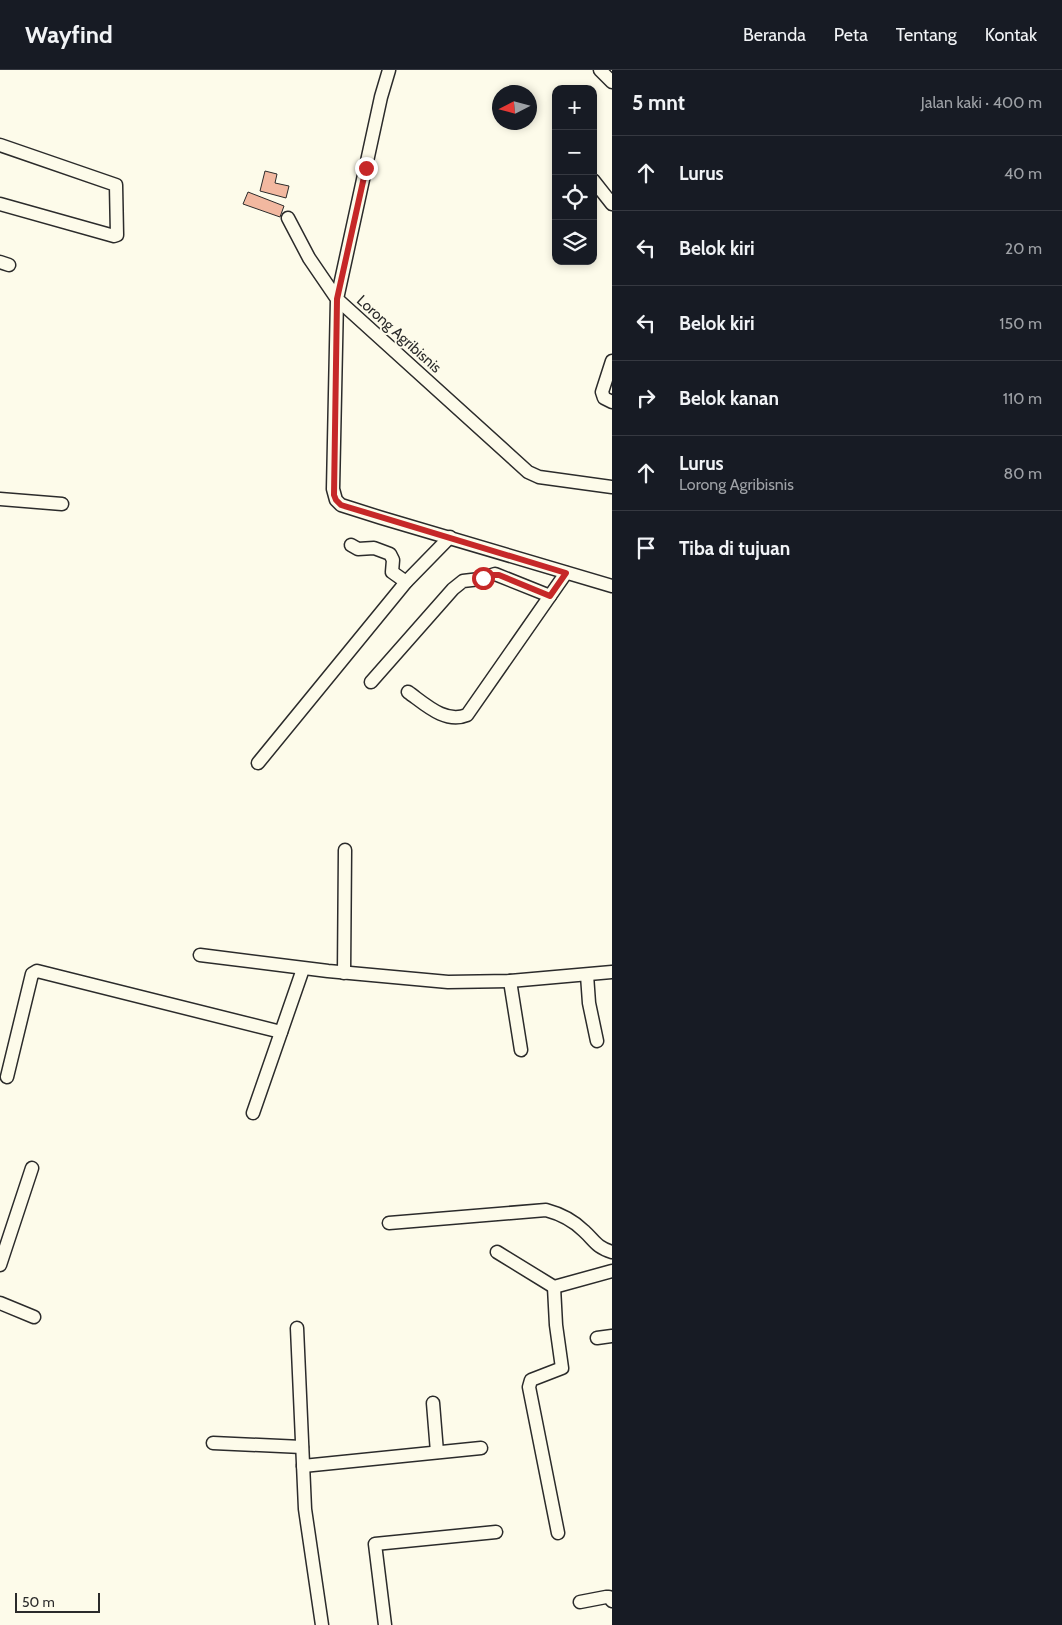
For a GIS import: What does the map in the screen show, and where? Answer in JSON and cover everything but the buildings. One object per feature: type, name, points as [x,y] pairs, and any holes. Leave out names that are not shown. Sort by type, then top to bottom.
[{"type":"street","name":"Lorong Agribisnis","points":[[389,70],[381,97],[337,299],[528,472],[539,477],[612,487]]},
{"type":"street","points":[[600,70],[612,82]]},
{"type":"street","points":[[0,145],[116,185],[116,235],[0,204]]},
{"type":"street","points":[[597,185],[612,204]]},
{"type":"street","points":[[288,218],[309,258],[337,299],[333,489],[336,500],[341,505],[382,518],[612,586]]},
{"type":"street","points":[[612,361],[602,392],[604,398],[612,402]]},
{"type":"street","points":[[0,499],[62,504]]},
{"type":"street","points":[[258,763],[406,582],[450,537]]},
{"type":"street","points":[[351,544],[358,549],[374,548],[390,554],[393,560],[392,572],[406,582]]},
{"type":"street","points":[[408,692],[440,715],[459,717],[467,715],[566,573]]},
{"type":"street","points":[[371,682],[453,589],[463,581],[480,579],[495,574],[550,596]]},
{"type":"street","points":[[344,973],[345,850]]},
{"type":"street","points":[[200,955],[344,973],[448,982],[510,981],[612,972]]},
{"type":"street","points":[[253,1113],[303,968]]},
{"type":"street","points":[[7,1077],[32,974],[37,971],[281,1032]]},
{"type":"street","points":[[587,975],[589,1003],[597,1041]]},
{"type":"street","points":[[510,981],[521,1050]]},
{"type":"street","points":[[0,1265],[32,1168]]},
{"type":"street","points":[[389,1223],[546,1210],[562,1214],[585,1231],[599,1247],[612,1252]]},
{"type":"street","points":[[498,1252],[554,1287],[612,1271]]},
{"type":"street","points":[[554,1287],[556,1325],[562,1368],[531,1380],[529,1387],[558,1533]]},
{"type":"street","points":[[0,1303],[34,1317]]},
{"type":"street","points":[[297,1328],[304,1509],[322,1625]]},
{"type":"street","points":[[598,1338],[612,1336]]},
{"type":"street","points":[[433,1403],[437,1452]]},
{"type":"street","points":[[213,1443],[302,1447]]},
{"type":"street","points":[[303,1466],[481,1448]]},
{"type":"street","points":[[385,1625],[375,1544],[496,1532]]},
{"type":"street","points":[[580,1602],[606,1597],[612,1600]]},
{"type":"route","points":[[366,168],[337,299],[334,495],[341,505],[566,573],[550,596],[499,575],[495,574],[483,578]]}]
